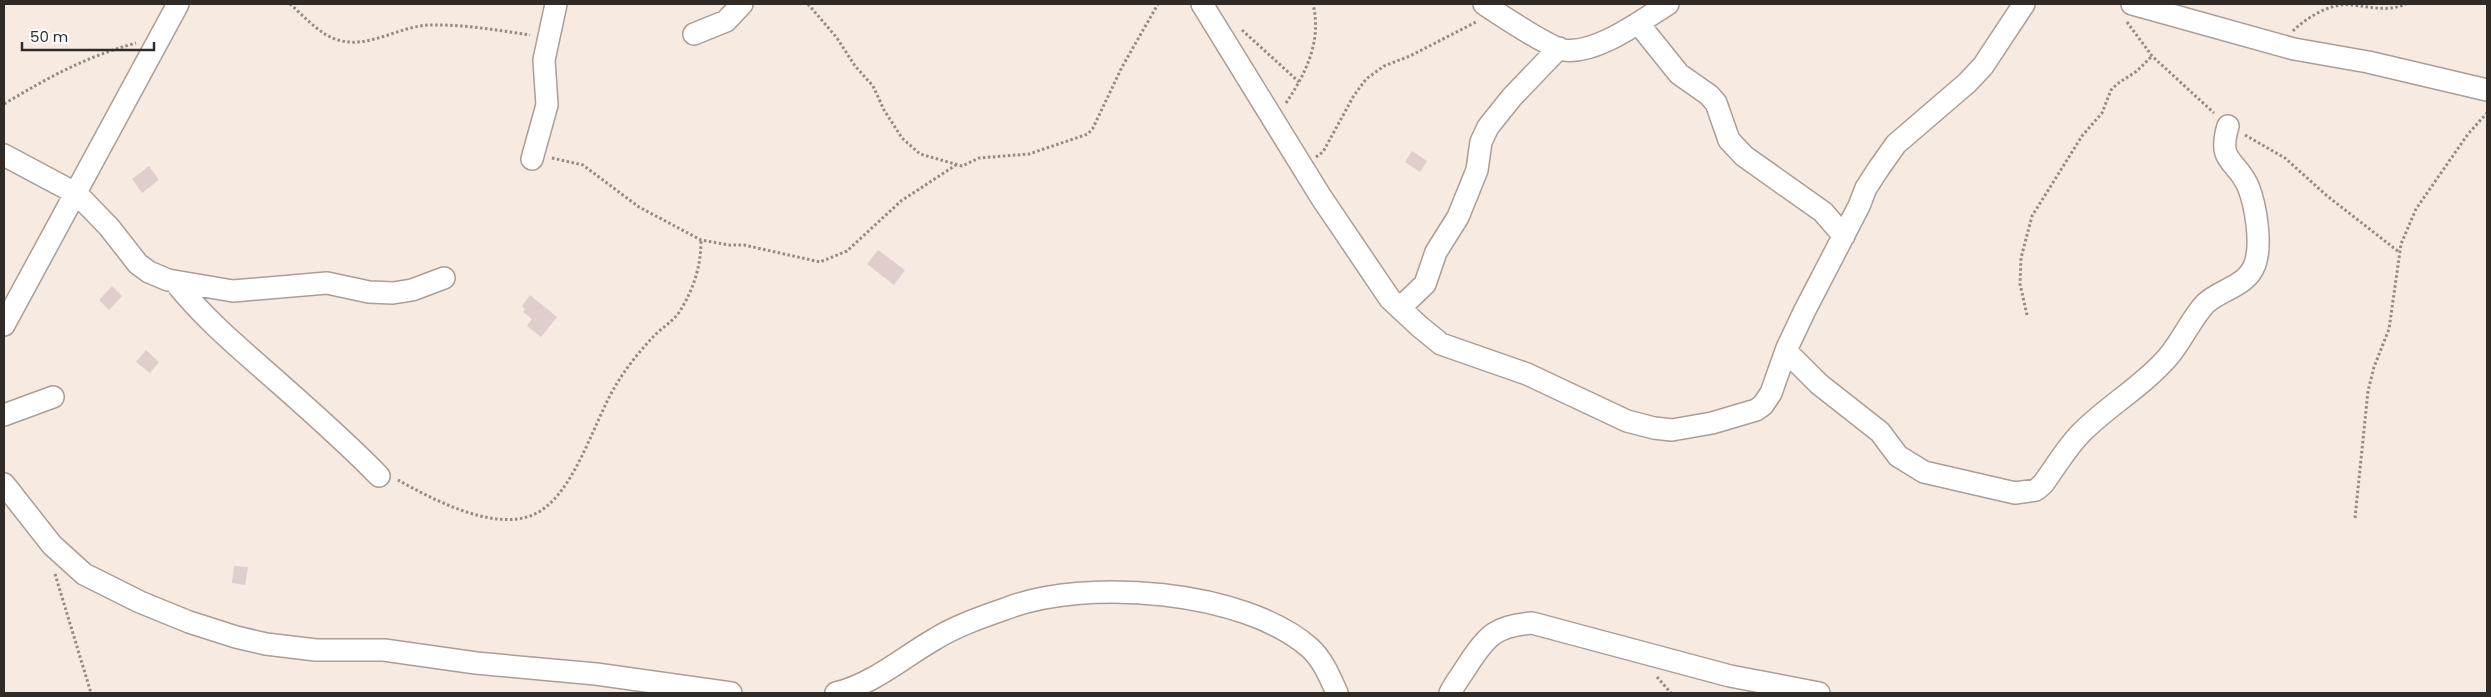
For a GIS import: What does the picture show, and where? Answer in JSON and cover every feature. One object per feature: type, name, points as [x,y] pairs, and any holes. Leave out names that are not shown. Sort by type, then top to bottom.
[{"type":"street","points":[[4,325],[77,194],[158,37],[178,4]]},
{"type":"street","points":[[534,152],[547,105],[548,90],[543,67],[556,4]]},
{"type":"street","points":[[694,34],[726,21],[742,4]]},
{"type":"street","points":[[1202,4],[1273,120],[1304,166],[1321,197],[1390,299],[1441,344],[1527,374],[1627,421],[1672,430],[1712,423],[1756,410],[1763,405],[1771,393],[1786,352],[1805,310],[1860,206],[1866,188],[1896,144],[1967,83],[1983,66],[2024,4]]},
{"type":"street","points":[[1491,8],[1559,48],[1566,50],[1587,47],[1611,38],[1668,4]]},
{"type":"street","points":[[2128,11],[2279,45],[2368,62],[2487,90]]},
{"type":"street","points":[[1638,23],[1679,74],[1709,95],[1716,103],[1729,140],[1774,178],[1823,212],[1844,236]]},
{"type":"street","points":[[1400,308],[1425,284],[1436,252],[1458,217],[1477,170],[1481,142],[1488,127],[1512,97],[1559,48]]},
{"type":"street","points":[[1786,352],[1819,384],[1880,432],[1898,456],[1924,472],[2015,493],[2036,490],[2043,484],[2082,432],[2139,385],[2168,356],[2206,303],[2236,286],[2254,266],[2259,243],[2251,199],[2245,182],[2231,165],[2225,152],[2223,142],[2228,126]]},
{"type":"street","points":[[4,155],[77,194],[109,226],[144,268],[158,277],[175,282],[233,291],[327,283],[369,292],[393,293],[412,290],[444,278]]},
{"type":"street","points":[[175,282],[199,310],[243,351],[388,478]]},
{"type":"street","points":[[4,415],[53,397]]},
{"type":"street","points":[[4,484],[52,545],[84,574],[140,602],[213,630],[266,644],[316,650],[384,650],[476,663],[596,674],[731,693]]},
{"type":"street","points":[[836,693],[853,689],[936,638],[1006,608],[1049,596],[1103,592],[1200,599],[1267,623],[1298,639],[1311,649],[1322,663],[1338,693]]},
{"type":"street","points":[[1450,693],[1480,644],[1492,633],[1511,625],[1532,623],[1730,676],[1819,693]]},
{"type":"path","points":[[290,4],[329,36],[346,42],[368,41],[406,28],[427,25],[462,26],[548,37]]},
{"type":"path","points":[[808,4],[837,38],[855,66],[873,86],[884,110],[907,144],[920,154],[956,165],[965,165],[979,158],[1029,154],[1088,134],[1093,128],[1122,67],[1158,4]]},
{"type":"path","points":[[1273,120],[1299,82],[1313,51],[1316,30],[1312,4]]},
{"type":"path","points":[[2279,45],[2303,21],[2331,8],[2351,4],[2389,9],[2406,4]]},
{"type":"path","points":[[1304,166],[1323,152],[1353,97],[1366,79],[1384,66],[1410,56],[1459,30],[1491,8]]},
{"type":"path","points":[[2128,11],[2152,56],[2228,126],[2285,158],[2326,195],[2400,252]]},
{"type":"path","points":[[1236,25],[1299,82]]},
{"type":"path","points":[[4,104],[54,74],[86,59],[158,37]]},
{"type":"path","points":[[2027,314],[2020,284],[2021,258],[2032,216],[2062,166],[2102,113],[2112,90],[2152,56]]},
{"type":"path","points":[[2355,518],[2367,398],[2374,367],[2389,329],[2400,252],[2416,210],[2468,134],[2487,113]]},
{"type":"path","points":[[534,152],[583,165],[639,207],[701,240],[729,245],[744,245],[820,262],[847,251],[901,201],[956,165]]},
{"type":"path","points":[[388,478],[427,496],[482,515],[500,519],[520,518],[538,512],[555,498],[569,481],[615,386],[654,336],[669,324],[679,312],[695,281],[701,261],[701,240]]},
{"type":"path","points":[[52,545],[54,572],[91,693]]},
{"type":"building","points":[[1412,151],[1427,161],[1420,172],[1405,162]]},
{"type":"building","points":[[149,166],[159,180],[142,193],[132,179]]},
{"type":"building","points":[[878,250],[905,270],[894,285],[867,264]]},
{"type":"building","points":[[112,286],[122,296],[109,310],[99,300]]},
{"type":"building","points":[[530,295],[557,317],[541,337],[527,326],[532,319],[523,312],[525,309],[522,306]]},
{"type":"building","points":[[146,350],[159,362],[150,373],[136,362]]},
{"type":"building","points":[[234,566],[248,567],[245,585],[232,583]]}]
